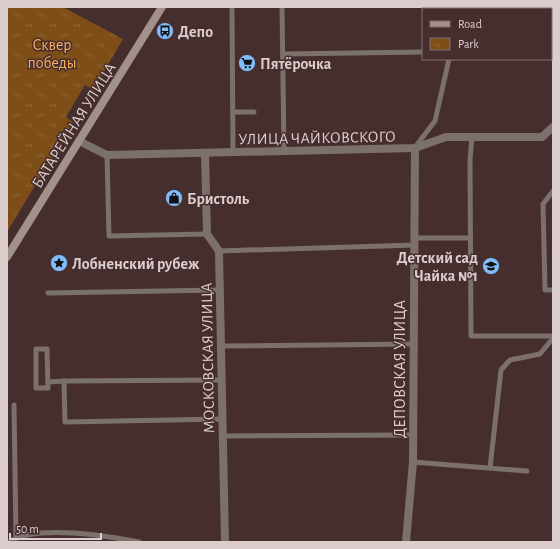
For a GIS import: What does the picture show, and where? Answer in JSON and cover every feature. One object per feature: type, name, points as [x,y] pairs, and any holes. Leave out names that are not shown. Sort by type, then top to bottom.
[{"type":"main road","name":"БАТАРЕЙНАЯ УЛИЦА","points":[[7,257],[162,7]]},
{"type":"street","name":"УЛИЦА ЧАЙКОВСКОГО","points":[[79,141],[107,155],[415,148],[446,137],[542,137],[553,127]]},
{"type":"street","name":"ДЕПОВСКАЯ УЛИЦА","points":[[406,542],[413,462],[415,148]]},
{"type":"street","points":[[205,153],[207,234]]},
{"type":"street","name":"МОСКОВСКАЯ УЛИЦА","points":[[207,234],[218,251],[225,542]]},
{"type":"lane","points":[[232,7],[233,153]]},
{"type":"lane","points":[[282,7],[284,151]]},
{"type":"lane","points":[[283,54],[422,52]]},
{"type":"lane","points":[[415,148],[435,121],[448,60]]},
{"type":"lane","points":[[233,112],[254,112]]},
{"type":"lane","points":[[472,136],[470,160],[471,336],[553,337]]},
{"type":"lane","points":[[107,155],[109,236],[207,234]]},
{"type":"lane","points":[[553,191],[543,204],[545,290],[553,290]]},
{"type":"lane","points":[[218,251],[470,238]]},
{"type":"lane","points":[[48,293],[220,290]]},
{"type":"lane","points":[[490,468],[501,370],[510,360],[540,354],[553,337]]},
{"type":"lane","points":[[221,346],[414,344]]},
{"type":"lane","points":[[47,349],[48,382],[48,388],[36,388],[36,350],[47,349]]},
{"type":"lane","points":[[48,382],[221,380]]},
{"type":"lane","points":[[64,382],[65,422],[222,419]]},
{"type":"lane","points":[[14,405],[16,538]]},
{"type":"lane","points":[[222,436],[413,435]]},
{"type":"lane","points":[[413,462],[527,471]]},
{"type":"lane","points":[[9,542],[16,538],[54,532],[114,537],[139,542]]},
{"type":"green space","name":"Сквер победы","points":[[7,7],[63,7],[123,39],[93,90],[85,85],[66,117],[73,122],[7,232]]},
{"type":"place","name":"Депо","points":[[165,31]]},
{"type":"place","name":"Пятёрочка","points":[[247,63]]},
{"type":"place","name":"Бристоль","points":[[174,198]]},
{"type":"place","name":"Лобненский рубеж","points":[[59,263]]},
{"type":"place","name":"Детский сад Чайка №1","points":[[491,266]]}]
